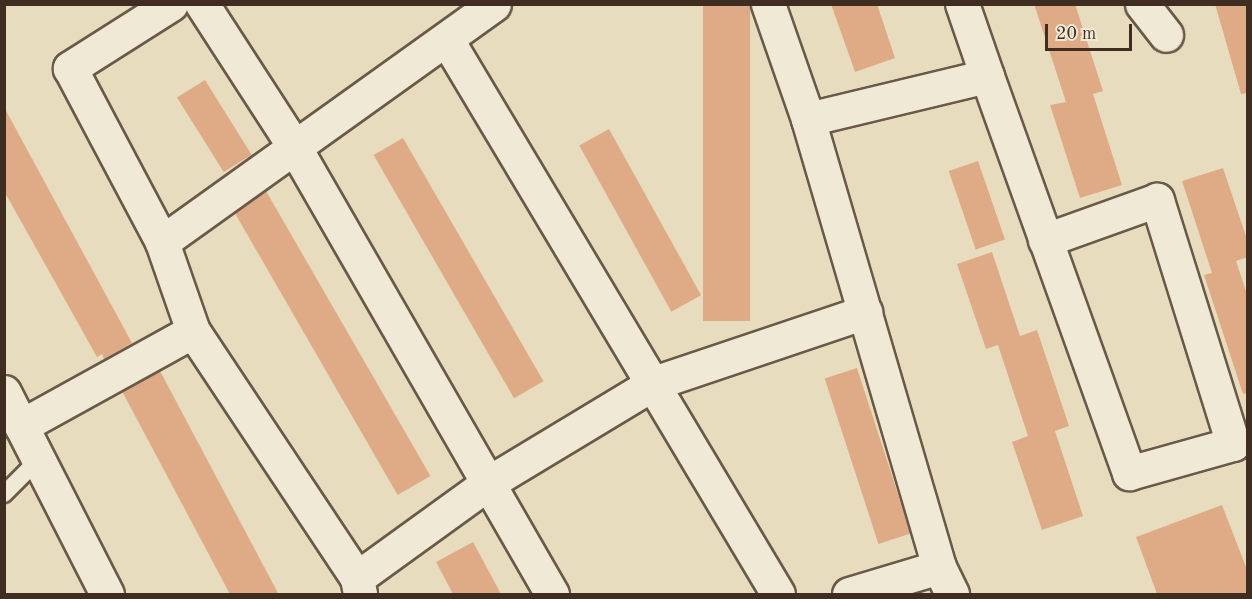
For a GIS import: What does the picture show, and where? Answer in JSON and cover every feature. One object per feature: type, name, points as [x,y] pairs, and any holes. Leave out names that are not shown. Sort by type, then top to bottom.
[{"type":"street","points":[[171,4],[70,68],[162,242],[193,331],[359,586],[488,483],[654,383],[865,312]]},
{"type":"street","points":[[202,4],[295,148],[552,594]]},
{"type":"street","points":[[162,242],[447,40],[494,4]]},
{"type":"street","points":[[768,4],[808,119],[946,581],[849,594]]},
{"type":"street","points":[[962,4],[1045,240],[1129,473],[1233,444],[1157,200],[1045,240]]},
{"type":"street","points":[[1142,4],[1166,35]]},
{"type":"street","points":[[447,40],[778,594]]},
{"type":"street","points":[[808,119],[987,76]]},
{"type":"street","points":[[21,426],[193,331]]},
{"type":"street","points":[[4,392],[107,594]]},
{"type":"lane","points":[[4,494],[39,460]]},
{"type":"building","points":[[703,4],[750,4],[750,321],[703,321]]},
{"type":"building","points":[[831,4],[877,4],[895,58],[855,72]]},
{"type":"building","points":[[1034,4],[1075,4],[1103,91],[1093,94],[1122,185],[1080,198],[1050,105],[1066,102]]},
{"type":"building","points":[[1215,4],[1248,4],[1248,93],[1241,94]]},
{"type":"building","points":[[205,80],[252,155],[224,172],[177,97]]},
{"type":"building","points":[[4,107],[132,343],[104,359],[102,354],[97,357],[4,191]]},
{"type":"building","points":[[609,129],[701,295],[671,312],[579,145]]},
{"type":"building","points":[[403,138],[544,381],[514,398],[374,155]]},
{"type":"building","points":[[978,161],[1005,239],[976,250],[949,171]]},
{"type":"building","points":[[1223,168],[1248,242],[1248,257],[1236,261],[1248,297],[1248,393],[1243,394],[1204,275],[1212,273],[1182,181]]},
{"type":"building","points":[[266,191],[430,476],[398,495],[233,210]]},
{"type":"building","points":[[992,252],[1020,336],[1037,330],[1069,426],[1055,431],[1083,516],[1042,530],[1012,442],[1028,436],[998,345],[986,349],[957,264]]},
{"type":"building","points":[[857,368],[911,533],[878,544],[825,379]]},
{"type":"building","points":[[160,371],[279,594],[230,594],[122,391]]},
{"type":"building","points":[[1222,505],[1248,572],[1248,594],[1157,594],[1136,537]]},
{"type":"building","points":[[473,542],[501,594],[453,594],[436,562]]}]
